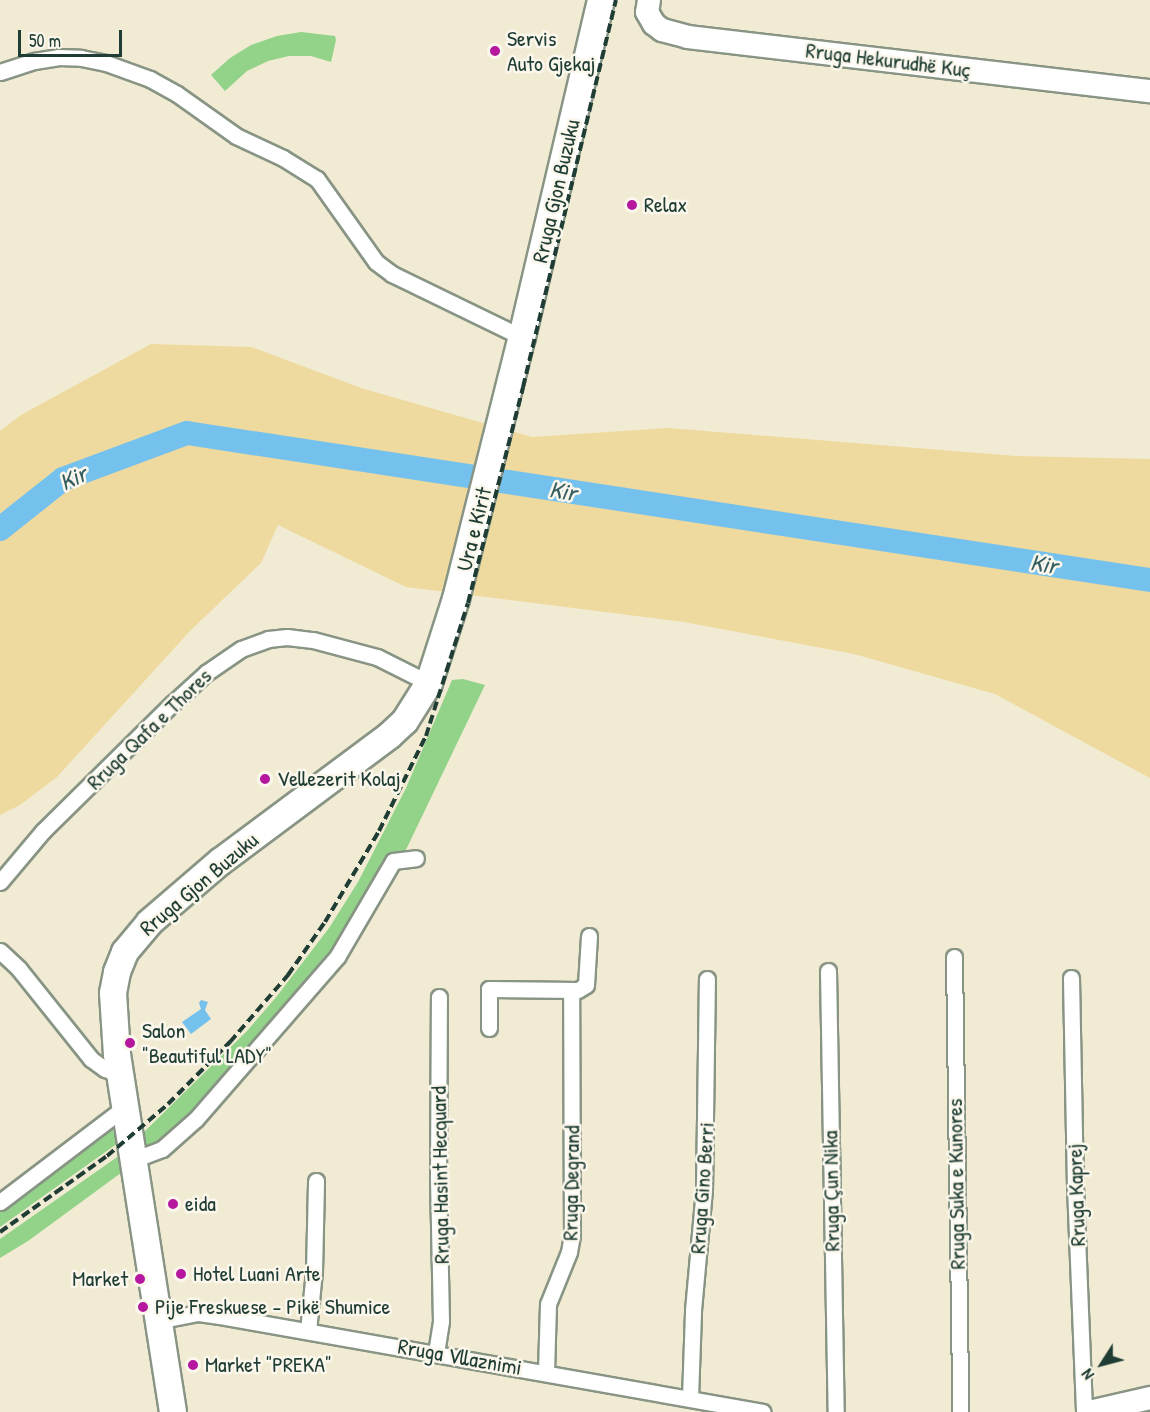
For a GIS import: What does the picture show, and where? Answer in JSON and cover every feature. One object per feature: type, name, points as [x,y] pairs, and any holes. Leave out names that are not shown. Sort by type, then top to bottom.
[{"type":"main road","name":"Rruga Gjon Buzuku","points":[[511,382],[601,0]]},
{"type":"main road","name":"Ura e Kirit","points":[[431,679],[456,599],[511,382]]},
{"type":"main road","name":"Rruga Gjon Buzuku","points":[[173,1412],[119,1074],[112,993],[117,972],[137,936],[220,862],[389,736],[405,721],[431,679]]},
{"type":"street","name":"Rruga Hekurudhë Kuç","points":[[649,0],[647,12],[654,24],[662,30],[688,37],[1150,91]]},
{"type":"street","points":[[0,72],[33,61],[81,58],[129,70],[150,79],[177,94],[222,128],[283,158],[317,180],[376,262],[392,274],[522,338]]},
{"type":"street","name":"Rruga Qafa e Thores","points":[[0,882],[43,831],[172,702],[206,673],[241,649],[277,638],[313,640],[377,657],[431,679]]},
{"type":"street","points":[[133,1157],[162,1149],[196,1119],[337,957],[393,861],[416,858]]},
{"type":"street","points":[[489,1028],[489,989],[578,990],[586,985],[589,936]]},
{"type":"street","points":[[0,951],[19,969],[91,1059],[105,1069],[119,1074]]},
{"type":"street","name":"Rruga Suka e Kunores","points":[[954,957],[960,1412]]},
{"type":"street","name":"Rruga Çun Nika","points":[[828,971],[836,1412]]},
{"type":"street","name":"Rruga Kaprej","points":[[1071,978],[1075,1186],[1084,1412]]},
{"type":"street","name":"Rruga Gino Berri","points":[[690,1398],[693,1310],[704,1190],[707,979]]},
{"type":"street","name":"Rruga Degrand","points":[[546,1372],[548,1304],[569,1252],[572,1235],[571,990]]},
{"type":"street","name":"Rruga Hasint Hecquard","points":[[436,1353],[441,1321],[438,1178],[439,997]]},
{"type":"street","points":[[0,1202],[125,1107]]},
{"type":"street","points":[[308,1331],[314,1271],[316,1181]]},
{"type":"street","name":"Rruga Vllaznimi","points":[[157,1321],[198,1313],[546,1372],[763,1412]]},
{"type":"street","points":[[1089,1412],[1150,1398]]},
{"type":"green space","points":[[301,32],[335,36],[331,62],[311,56],[289,56],[268,61],[247,71],[225,91],[211,75],[230,58],[251,45],[277,36]]},
{"type":"green space","points":[[463,679],[485,685],[403,856],[327,960],[172,1137],[146,1151],[143,1133],[247,1031],[329,928],[358,882],[406,788],[452,680]]},
{"type":"green space","points":[[112,1128],[118,1143],[0,1227],[0,1209]]},
{"type":"green space","points":[[120,1155],[125,1170],[28,1241],[0,1258],[0,1239]]},
{"type":"sand","points":[[151,344],[251,347],[361,388],[532,437],[668,428],[1016,456],[1150,459],[1150,778],[995,694],[854,654],[684,622],[406,587],[278,525],[261,563],[190,631],[57,777],[20,805],[0,815],[0,431],[21,415]]},
{"type":"water","points":[[201,1000],[208,1002],[205,1010],[211,1019],[191,1034],[182,1022],[201,1009],[199,1003]]},
{"type":"waterway","name":"Kir","points":[[0,529],[63,479],[187,433],[1150,580]]},
{"type":"railway","points":[[0,1232],[107,1156],[168,1104],[230,1042],[288,975],[325,922],[379,831],[426,736],[468,603],[523,387],[616,0]]},
{"type":"place","name":"Servis Auto Gjekaj","points":[[495,51]]},
{"type":"place","name":"Relax","points":[[632,205]]},
{"type":"place","name":"Vellezerit Kolaj","points":[[265,779]]},
{"type":"place","name":"Salon \"Beautiful LADY\"","points":[[130,1043]]},
{"type":"place","name":"eida","points":[[173,1204]]},
{"type":"place","name":"Hotel Luani Arte","points":[[181,1274]]},
{"type":"place","name":"Market","points":[[140,1279]]},
{"type":"place","name":"Pije Freskuese - Pikë Shumice","points":[[143,1307]]},
{"type":"place","name":"Market \"PREKA\"","points":[[193,1365]]}]
